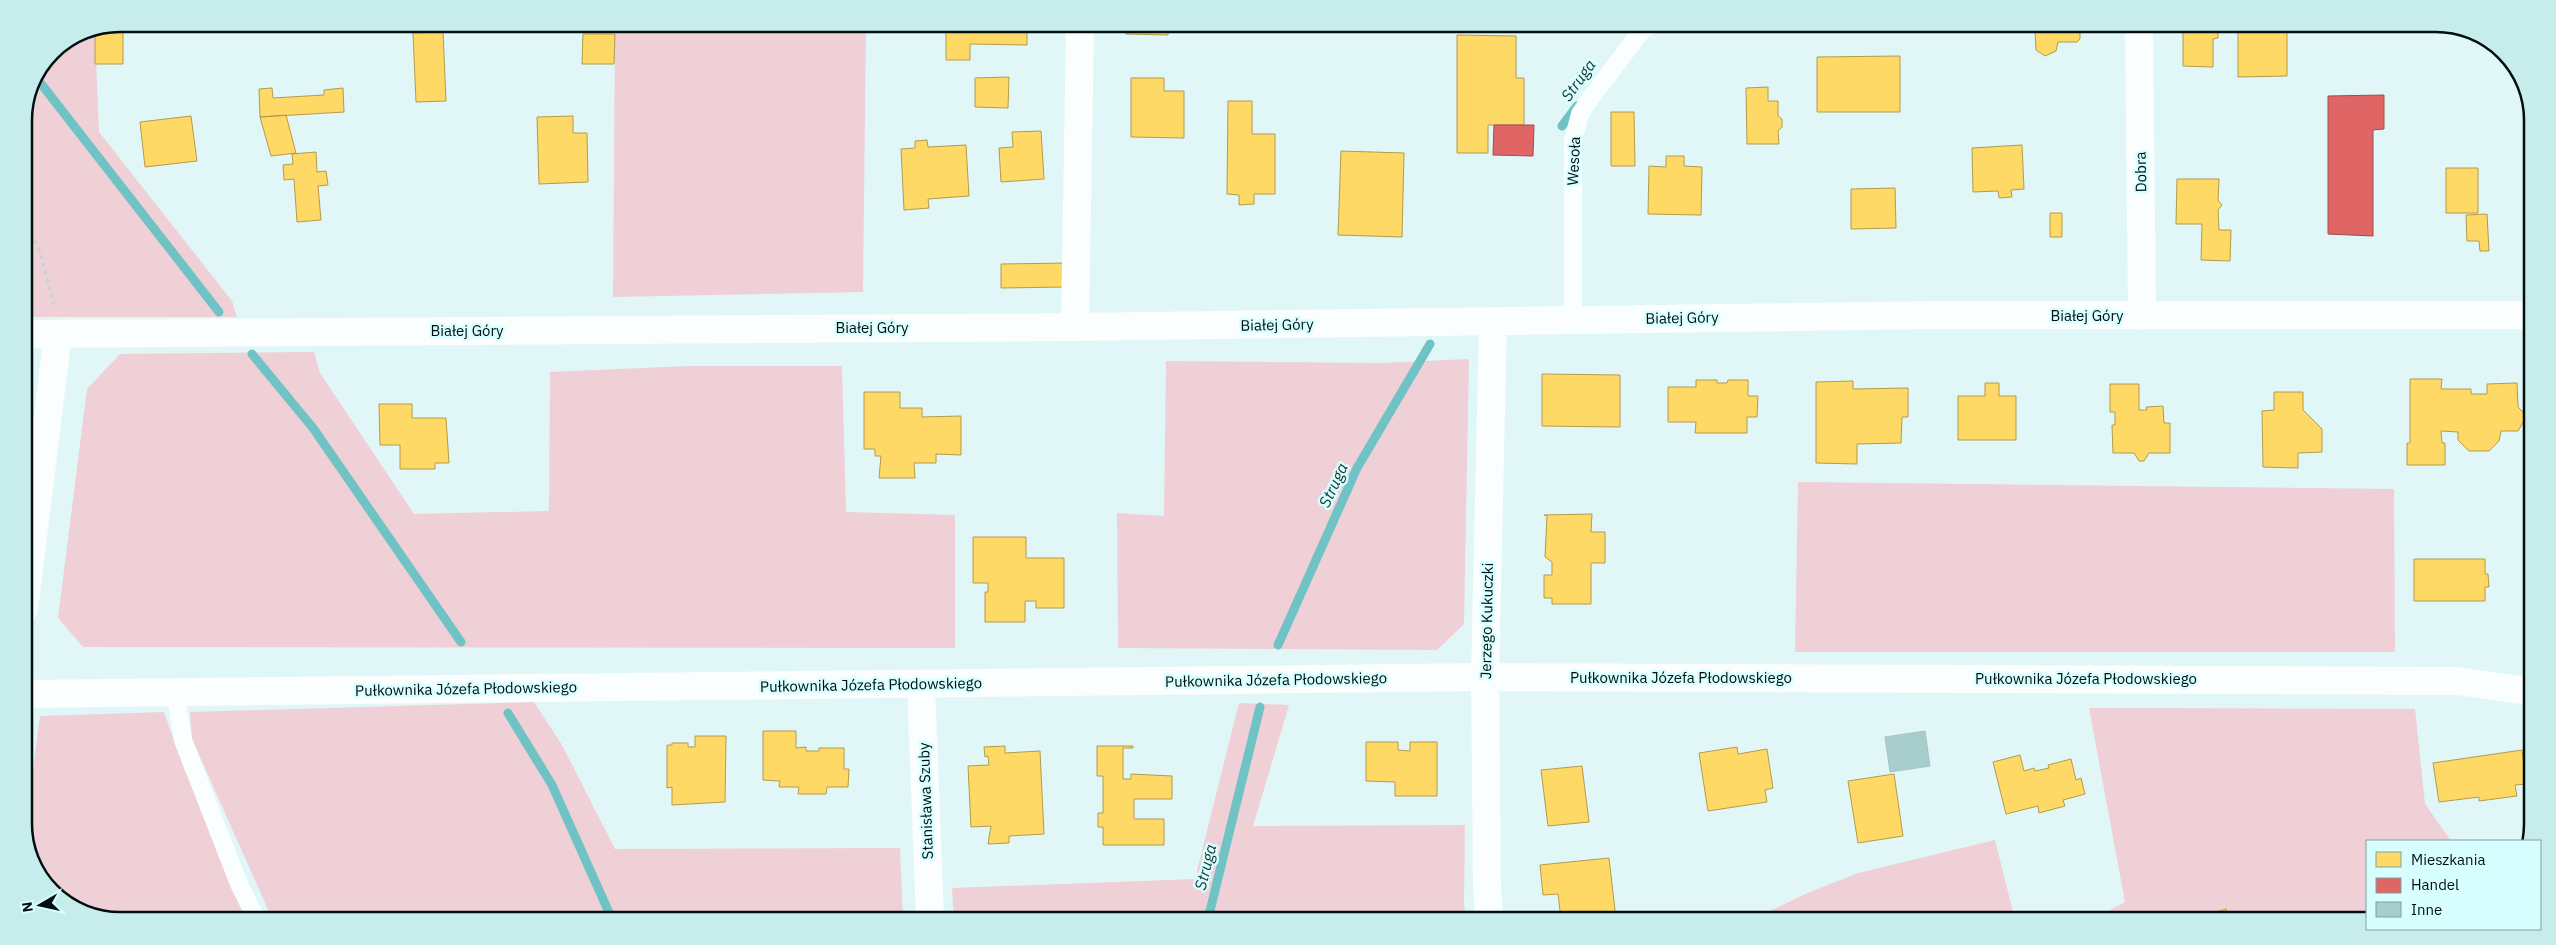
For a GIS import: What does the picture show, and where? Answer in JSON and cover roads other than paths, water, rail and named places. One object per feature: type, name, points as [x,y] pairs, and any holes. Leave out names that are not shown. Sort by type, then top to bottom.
[{"type":"street","name":"Dobra","points":[[2140,32],[2142,316]]},
{"type":"street","points":[[1075,327],[1080,33]]},
{"type":"street","name":"Białej Góry","points":[[32,334],[1493,323],[1573,319],[1938,315],[2523,315]]},
{"type":"street","name":"Jerzego Kukuczki","points":[[1488,912],[1486,886],[1485,677],[1493,323]]},
{"type":"street","points":[[33,540],[58,334]]},
{"type":"street","name":"Pułkownika Józefa Płodowskiego","points":[[33,694],[1485,677],[2456,681],[2524,690]]},
{"type":"street","name":"Stanisława Szuby","points":[[921,684],[930,912]]},
{"type":"lane","name":"Wesoła","points":[[1573,319],[1573,141],[1580,114],[1643,32]]},
{"type":"lane","points":[[175,692],[183,740],[239,884],[253,912]]},
{"type":"waterway","points":[[41,83],[219,312]]},
{"type":"waterway","name":"Struga","points":[[1562,126],[1577,106]]},
{"type":"waterway","name":"Struga","points":[[1278,645],[1357,468],[1430,344]]},
{"type":"waterway","points":[[252,354],[313,428],[461,642]]},
{"type":"waterway","name":"Struga","points":[[1210,912],[1260,707]]},
{"type":"waterway","points":[[508,713],[552,785],[609,912]]}]
